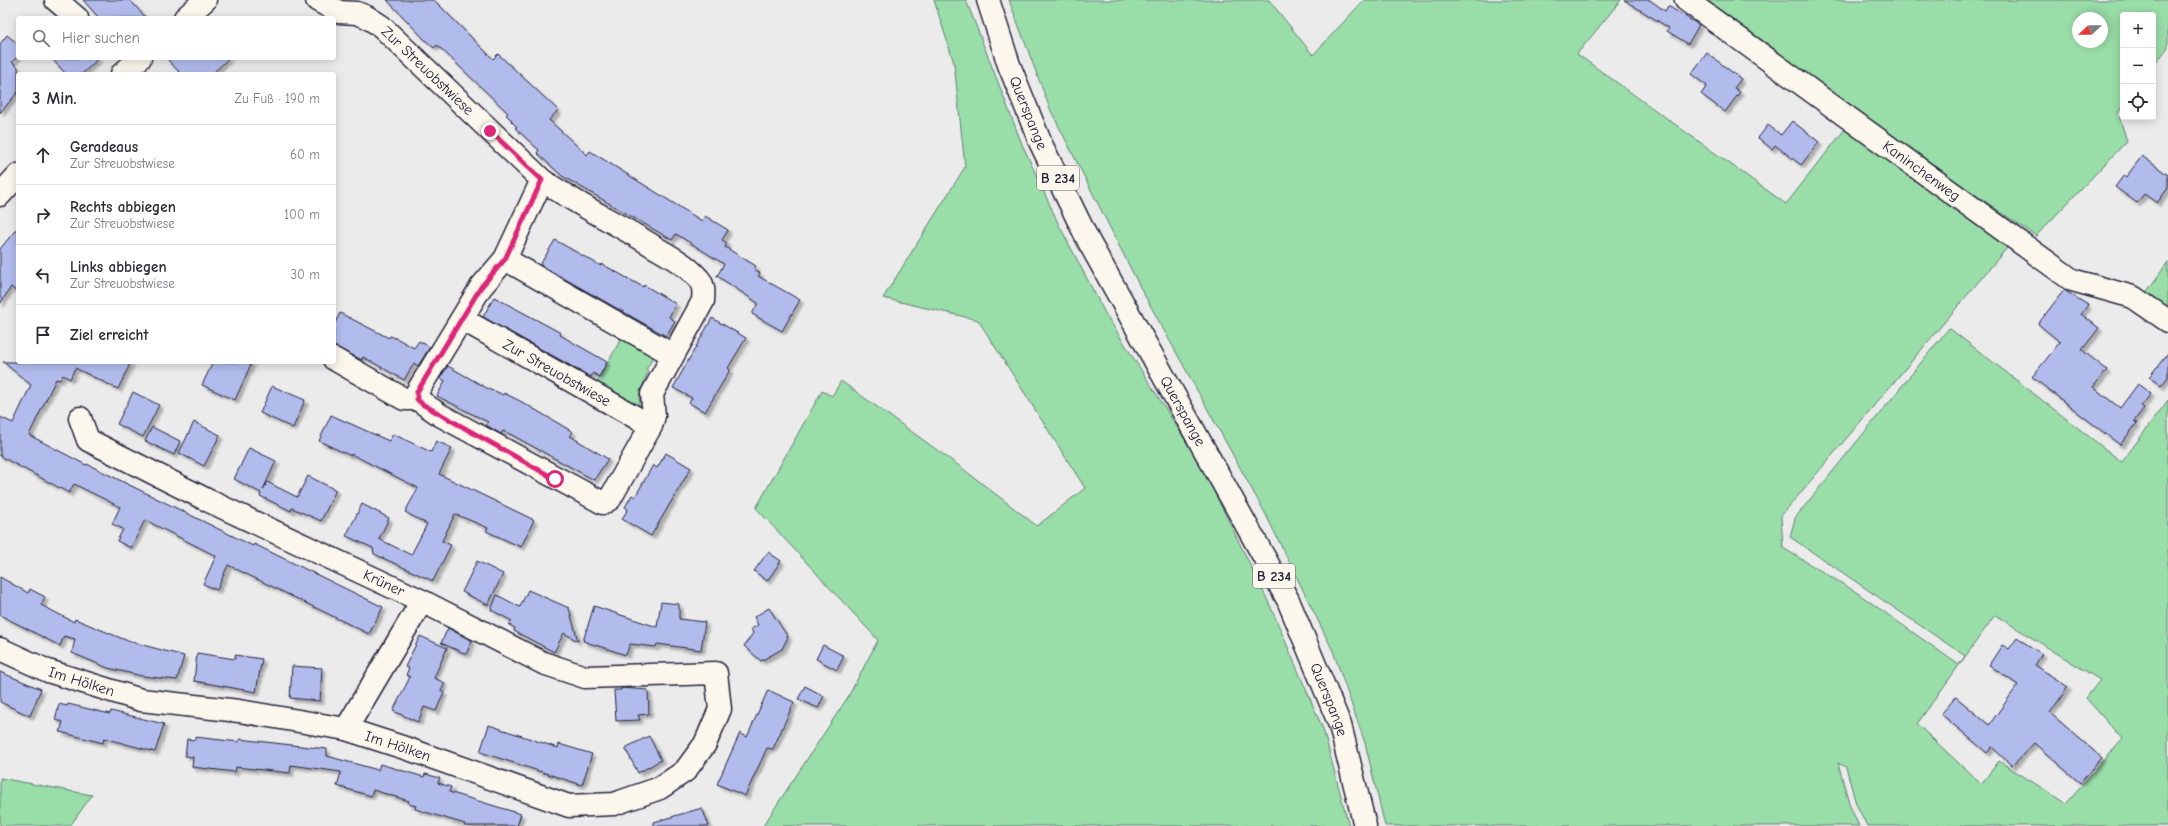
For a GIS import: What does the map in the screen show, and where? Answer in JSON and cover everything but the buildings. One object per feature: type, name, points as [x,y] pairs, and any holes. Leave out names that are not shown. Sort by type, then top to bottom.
[{"type":"street","points":[[56,0],[75,16]]},
{"type":"street","points":[[187,16],[205,0]]},
{"type":"street","name":"Zur Streuobstwiese","points":[[317,0],[339,12],[357,13],[367,17],[381,26],[542,180],[570,199],[621,226],[684,265],[697,276],[704,289],[703,301],[652,394],[654,416],[651,426],[610,499],[603,504],[447,419],[422,404],[417,399],[404,399],[336,360]]},
{"type":"street","name":"Querspange","points":[[988,0],[1009,65],[1041,144],[1086,235],[1288,600],[1340,725],[1365,826]]},
{"type":"street","name":"Kaninchenweg","points":[[1686,0],[2072,280],[2133,297],[2168,321]]},
{"type":"street","points":[[0,195],[16,176]]},
{"type":"street","points":[[417,399],[417,392],[481,287],[505,259],[542,180]]},
{"type":"street","points":[[505,259],[673,355]]},
{"type":"street","name":"Zur Streuobstwiese","points":[[462,319],[651,426]]},
{"type":"street","name":"Krüner","points":[[80,418],[88,440],[209,501],[422,601],[543,663],[585,676],[716,674]]},
{"type":"street","points":[[346,729],[422,601]]},
{"type":"street","name":"Im Hölken","points":[[0,649],[48,671],[141,700],[239,711],[346,729],[569,806],[614,804],[660,788],[685,771],[705,744],[720,709],[716,674]]},
{"type":"green space","points":[[934,0],[966,0],[1022,144],[1059,225],[1105,313],[1200,463],[1269,603],[1323,729],[1349,826],[763,826],[848,697],[878,640],[756,508],[822,391],[832,396],[841,381],[958,465],[1037,526],[1085,488],[978,320],[883,298],[965,167],[954,63]]},
{"type":"green space","points":[[1009,0],[1269,0],[1313,55],[1364,0],[1621,0],[1577,54],[1786,204],[1849,124],[2012,242],[1781,516],[1783,548],[1856,592],[1959,665],[1965,656],[1790,537],[1795,518],[1949,328],[2122,462],[2168,400],[2168,826],[1867,826],[1856,804],[1846,767],[1838,763],[1850,806],[1859,826],[1385,826],[1365,743],[1333,651],[1265,513],[1140,287],[1050,109]],"holes":[[[1995,615],[2100,680],[2086,698],[2122,739],[2066,803],[1999,761],[1981,784],[1917,724]]]},
{"type":"green space","points":[[1696,0],[2168,0],[2168,47],[2156,63],[2156,12],[2120,12],[2120,110],[2118,113],[2127,141],[2036,236],[1788,68]]},
{"type":"green space","points":[[2168,262],[2168,334],[2135,308]]},
{"type":"green space","points":[[621,339],[654,355],[646,370],[648,371],[640,393],[639,405],[630,410],[595,386]]},
{"type":"green space","points":[[0,778],[92,795],[70,826],[0,826]]},
{"type":"route","points":[[490,131],[542,180],[505,259],[481,287],[474,298],[417,392],[417,399],[422,404],[555,479]]}]
